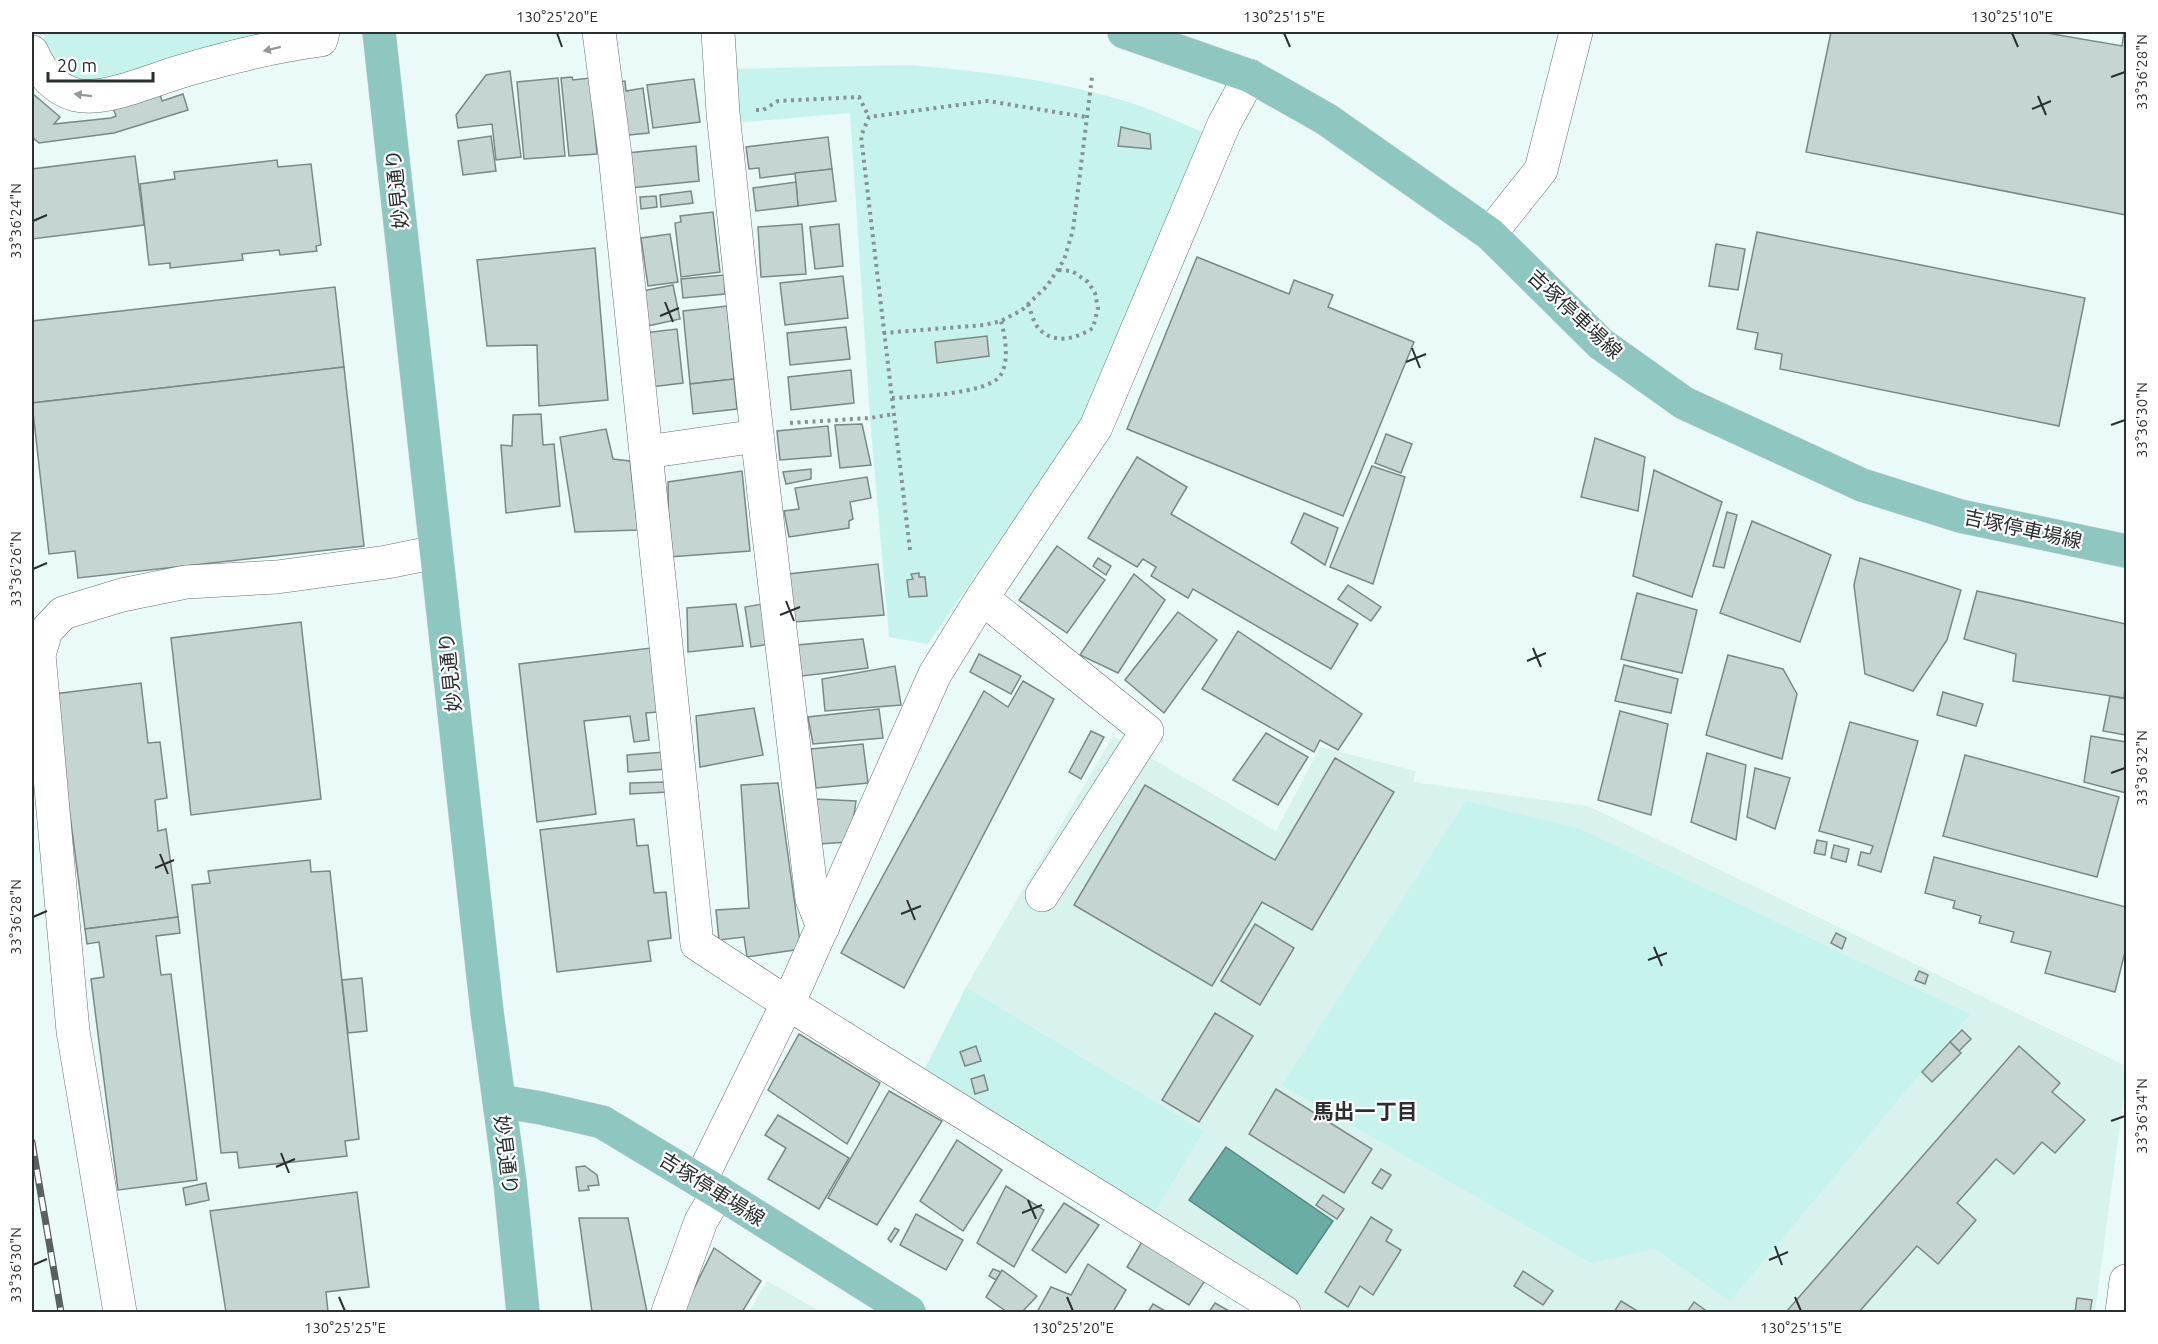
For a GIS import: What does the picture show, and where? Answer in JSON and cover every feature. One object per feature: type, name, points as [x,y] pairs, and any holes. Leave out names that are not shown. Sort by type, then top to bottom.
[{"type":"main road","name":"妙見通り","points":[[379,32],[523,1312]]},
{"type":"main road","name":"吉塚停車場線","points":[[1124,32],[1250,76],[1326,119],[1490,234],[1601,344],[1684,403],[1862,485],[1960,516],[2127,551]]},
{"type":"main road","name":"吉塚停車場線","points":[[499,1101],[602,1122],[709,1186],[909,1312]]},
{"type":"street","points":[[32,52],[40,71],[56,86],[75,95],[96,97],[187,70],[296,43],[321,40],[323,32]]},
{"type":"street","points":[[599,32],[615,155],[697,944],[787,1003],[1284,1312]]},
{"type":"street","points":[[718,32],[723,114],[757,431],[812,899],[822,927]]},
{"type":"street","points":[[1490,234],[1541,170],[1576,32]]},
{"type":"street","points":[[668,1312],[701,1221],[709,1186],[787,1003],[935,674],[982,598],[1096,427],[1224,124],[1250,76]]},
{"type":"street","points":[[646,452],[757,431]]},
{"type":"street","points":[[120,1312],[73,1030],[39,655],[46,631],[63,613],[122,595],[186,582],[276,577],[387,562],[436,552]]},
{"type":"street","points":[[982,598],[1148,731],[1042,895]]},
{"type":"street","points":[[2122,1312],[2127,1281]]},
{"type":"path","points":[[883,333],[984,325],[1000,321],[1022,310],[1047,286],[1064,260],[1073,230],[1092,77]]},
{"type":"path","points":[[723,114],[763,110],[778,101],[859,97],[869,117],[861,136],[910,550]]},
{"type":"path","points":[[869,117],[988,101],[1086,117]]},
{"type":"path","points":[[1028,304],[1040,329],[1054,337],[1067,339],[1080,336],[1093,328],[1098,308],[1095,293],[1088,282],[1072,271],[1057,270]]},
{"type":"path","points":[[892,398],[939,396],[990,384],[1000,376],[1005,364],[1004,333],[1000,321]]},
{"type":"path","points":[[757,431],[894,414]]},
{"type":"shaded area","points":[[44,32],[281,32],[111,78],[79,81],[64,74],[45,48]]},
{"type":"shaded area","points":[[907,65],[994,74],[1081,89],[1137,105],[1205,133],[1080,423],[928,644],[889,637],[870,418],[850,113],[734,123],[731,69]]},
{"type":"shaded area","points":[[1113,736],[1276,831],[1320,747],[1416,771],[1413,782],[1588,806],[2126,1066],[2095,1312],[1308,1312],[1152,1217],[1204,1131],[966,987]]},
{"type":"shaded area","points":[[1466,801],[1580,829],[1970,1014],[1730,1301],[1655,1249],[1591,1263],[1282,1085]]},
{"type":"shaded area","points":[[966,987],[1204,1131],[1152,1217],[922,1074]]},
{"type":"shaded area","points":[[1226,1147],[1333,1221],[1297,1274],[1189,1200]]},
{"type":"shaded area","points":[[767,1281],[821,1312],[749,1312]]},
{"type":"building","points":[[1831,32],[2041,32],[2122,46],[2124,32],[2126,32],[2126,215],[1806,152]]},
{"type":"building","points":[[510,71],[521,157],[496,160],[492,124],[458,128],[456,115],[486,75]]},
{"type":"building","points":[[572,77],[573,80],[590,78],[597,154],[569,156],[561,78]]},
{"type":"building","points":[[558,78],[565,156],[524,159],[517,82]]},
{"type":"building","points":[[694,79],[700,122],[653,128],[647,85]]},
{"type":"building","points":[[625,81],[626,91],[643,88],[649,133],[619,136],[612,83]]},
{"type":"building","points":[[32,93],[60,117],[54,124],[111,118],[116,116],[113,108],[160,94],[162,101],[183,94],[188,110],[114,133],[39,143],[32,137]]},
{"type":"building","points":[[1121,127],[1150,134],[1151,149],[1118,146]]},
{"type":"building","points":[[491,136],[496,171],[463,175],[458,141]]},
{"type":"building","points":[[828,137],[832,169],[760,178],[759,168],[749,169],[746,147]]},
{"type":"building","points":[[696,146],[699,181],[630,188],[627,153]]},
{"type":"building","points":[[135,156],[144,225],[32,239],[32,169]]},
{"type":"building","points":[[277,160],[278,167],[311,164],[321,245],[316,246],[317,251],[280,255],[279,250],[242,254],[243,260],[170,268],[170,263],[149,265],[140,184],[175,179],[174,172]]},
{"type":"building","points":[[832,169],[836,201],[798,206],[795,173]]},
{"type":"building","points":[[796,182],[798,206],[756,211],[753,188]]},
{"type":"building","points":[[691,191],[693,203],[661,207],[660,195]]},
{"type":"building","points":[[656,196],[657,207],[641,209],[640,197]]},
{"type":"building","points":[[713,212],[720,272],[681,277],[675,223],[681,222],[680,216]]},
{"type":"building","points":[[802,224],[806,274],[761,277],[758,227]]},
{"type":"building","points":[[839,224],[843,266],[815,269],[810,227]]},
{"type":"building","points":[[1757,232],[2085,298],[2059,426],[1780,369],[1782,354],[1755,349],[1758,333],[1737,329]]},
{"type":"building","points":[[670,234],[678,282],[648,286],[641,238]]},
{"type":"building","points":[[1716,244],[1745,249],[1738,290],[1709,286]]},
{"type":"building","points":[[595,248],[608,400],[539,406],[537,345],[487,346],[477,260]]},
{"type":"building","points":[[1197,257],[1289,294],[1294,280],[1333,295],[1328,307],[1414,342],[1343,516],[1127,429]]},
{"type":"building","points":[[724,275],[725,294],[683,298],[681,279]]},
{"type":"building","points":[[843,276],[848,318],[785,325],[780,283]]},
{"type":"building","points":[[673,285],[680,319],[643,327],[637,292]]},
{"type":"building","points":[[335,287],[344,367],[32,403],[32,321]]},
{"type":"building","points":[[727,306],[734,379],[690,384],[683,311]]},
{"type":"building","points":[[846,327],[850,359],[790,365],[787,333]]},
{"type":"building","points":[[677,329],[683,383],[651,387],[644,333]]},
{"type":"building","points":[[987,336],[989,356],[937,363],[935,342]]},
{"type":"building","points":[[344,367],[364,546],[78,578],[75,551],[49,554],[32,403]]},
{"type":"building","points":[[851,370],[854,403],[791,410],[788,377]]},
{"type":"building","points":[[734,379],[737,409],[693,414],[690,384]]},
{"type":"building","points":[[541,414],[543,445],[554,444],[560,506],[506,513],[501,445],[512,446],[513,415]]},
{"type":"building","points":[[862,424],[871,465],[840,468],[835,425]]},
{"type":"building","points":[[828,426],[831,456],[780,460],[777,431]]},
{"type":"building","points":[[606,429],[613,459],[630,461],[638,530],[575,532],[560,437]]},
{"type":"building","points":[[1386,434],[1412,444],[1401,473],[1375,463]]},
{"type":"building","points":[[1595,438],[1645,457],[1638,511],[1581,497]]},
{"type":"building","points":[[1137,457],[1187,487],[1171,514],[1358,624],[1331,669],[1193,589],[1188,598],[1151,576],[1156,567],[1143,559],[1137,567],[1088,538]]},
{"type":"building","points":[[1372,466],[1405,477],[1373,584],[1330,567]]},
{"type":"building","points":[[811,469],[811,479],[786,484],[783,472]]},
{"type":"building","points":[[1654,470],[1722,502],[1692,597],[1633,576]]},
{"type":"building","points":[[742,471],[750,551],[669,557],[668,482]]},
{"type":"building","points":[[867,477],[871,498],[850,502],[853,519],[849,521],[849,528],[789,537],[784,511],[799,509],[795,488]]},
{"type":"building","points":[[1727,512],[1737,515],[1724,568],[1713,566]]},
{"type":"building","points":[[1304,513],[1338,528],[1325,565],[1291,543]]},
{"type":"building","points":[[1752,521],[1831,555],[1800,642],[1720,613]]},
{"type":"building","points":[[1057,546],[1105,580],[1067,633],[1019,600]]},
{"type":"building","points":[[1098,558],[1111,566],[1106,575],[1093,566]]},
{"type":"building","points":[[1860,558],[1961,590],[1947,640],[1913,691],[1865,674],[1854,585]]},
{"type":"building","points":[[878,564],[884,615],[794,622],[788,574]]},
{"type":"building","points":[[919,573],[919,577],[925,577],[927,596],[909,597],[907,580],[913,579],[911,574]]},
{"type":"building","points":[[1134,574],[1165,600],[1118,673],[1080,655]]},
{"type":"building","points":[[1348,585],[1381,607],[1371,621],[1338,599]]},
{"type":"building","points":[[1977,591],[2126,624],[2124,698],[2013,681],[2016,654],[1964,639]]},
{"type":"building","points":[[1637,593],[1697,610],[1682,673],[1621,659]]},
{"type":"building","points":[[736,604],[743,646],[688,652],[687,608]]},
{"type":"building","points":[[762,604],[770,644],[751,647],[745,607]]},
{"type":"building","points":[[1178,612],[1217,640],[1164,713],[1125,680]]},
{"type":"building","points":[[301,622],[321,799],[191,815],[171,638]]},
{"type":"building","points":[[1238,631],[1362,714],[1338,750],[1320,740],[1314,752],[1202,689]]},
{"type":"building","points":[[863,639],[868,668],[802,676],[797,645]]},
{"type":"building","points":[[651,648],[658,712],[646,713],[649,740],[634,742],[630,716],[584,721],[596,814],[537,822],[519,664]]},
{"type":"building","points":[[979,654],[1021,676],[1011,694],[970,672]]},
{"type":"building","points":[[1728,655],[1783,669],[1797,694],[1782,759],[1706,735]]},
{"type":"building","points":[[1624,665],[1678,679],[1671,713],[1615,701]]},
{"type":"building","points":[[895,666],[901,705],[825,711],[822,679]]},
{"type":"building","points":[[1023,681],[1054,699],[904,988],[841,953],[984,691],[1008,707]]},
{"type":"building","points":[[141,683],[148,743],[160,742],[167,798],[155,800],[158,831],[166,829],[178,917],[85,929],[54,694]]},
{"type":"building","points":[[1943,692],[1983,704],[1976,726],[1937,715]]},
{"type":"building","points":[[2110,696],[2126,699],[2126,735],[2103,731]]},
{"type":"building","points":[[754,708],[763,755],[700,767],[696,716]]},
{"type":"building","points":[[879,709],[883,738],[813,744],[808,717]]},
{"type":"building","points":[[1620,711],[1668,724],[1651,815],[1598,800]]},
{"type":"building","points":[[1850,722],[1918,741],[1881,872],[1858,865],[1861,852],[1870,854],[1873,846],[1819,831]]},
{"type":"building","points":[[1091,731],[1104,737],[1081,779],[1069,772]]},
{"type":"building","points":[[1266,733],[1308,757],[1278,805],[1233,780]]},
{"type":"building","points":[[2091,736],[2126,742],[2126,793],[2084,782]]},
{"type":"building","points":[[863,744],[868,783],[816,788],[811,749]]},
{"type":"building","points":[[665,752],[667,769],[628,772],[627,755]]},
{"type":"building","points":[[1707,753],[1746,765],[1736,840],[1691,822]]},
{"type":"building","points":[[1965,755],[2119,797],[2097,877],[1943,836]]},
{"type":"building","points":[[1335,758],[1394,792],[1312,930],[1262,902],[1212,986],[1074,905],[1145,785],[1275,860]]},
{"type":"building","points":[[1755,768],[1790,778],[1775,829],[1747,817]]},
{"type":"building","points":[[668,782],[668,792],[630,794],[630,783]]},
{"type":"building","points":[[778,783],[801,949],[747,957],[744,937],[719,940],[716,910],[749,908],[741,785]]},
{"type":"building","points":[[814,799],[856,801],[850,842],[818,844]]},
{"type":"building","points":[[634,819],[637,846],[648,845],[654,893],[666,892],[671,938],[648,941],[651,961],[557,972],[540,830]]},
{"type":"building","points":[[1817,840],[1827,842],[1825,855],[1814,853]]},
{"type":"building","points":[[1834,845],[1849,849],[1846,862],[1831,858]]},
{"type":"building","points":[[1934,857],[2126,907],[2126,948],[2115,992],[2045,973],[2051,952],[2011,942],[2014,932],[1979,923],[1981,916],[1953,908],[1955,901],[1925,893]]},
{"type":"building","points":[[310,860],[311,872],[330,871],[359,1139],[345,1141],[347,1156],[239,1168],[237,1152],[221,1153],[192,885],[210,883],[208,871]]},
{"type":"building","points":[[178,917],[180,933],[156,936],[161,975],[171,974],[197,1180],[118,1190],[91,979],[104,977],[99,942],[87,944],[85,929]]},
{"type":"building","points":[[1255,924],[1294,948],[1260,1005],[1221,981]]},
{"type":"building","points":[[1836,933],[1846,938],[1842,949],[1831,943]]},
{"type":"building","points":[[1919,971],[1928,975],[1925,984],[1915,980]]},
{"type":"building","points":[[362,978],[367,1031],[348,1033],[342,980]]},
{"type":"building","points":[[1215,1013],[1253,1036],[1199,1122],[1162,1100]]},
{"type":"building","points":[[1962,1030],[1971,1039],[1959,1051],[1950,1042]]},
{"type":"building","points":[[799,1034],[880,1083],[847,1144],[768,1090]]},
{"type":"building","points":[[1950,1042],[1961,1053],[1932,1082],[1922,1072]]},
{"type":"building","points":[[976,1046],[981,1061],[965,1066],[960,1052]]},
{"type":"building","points":[[2019,1046],[2060,1083],[2052,1092],[2085,1120],[2055,1153],[2042,1142],[2014,1174],[1996,1159],[1957,1203],[1976,1220],[1938,1264],[1917,1246],[1859,1312],[1786,1312]]},
{"type":"building","points":[[984,1075],[988,1090],[975,1094],[971,1079]]},
{"type":"building","points":[[1276,1089],[1372,1149],[1344,1193],[1249,1134]]},
{"type":"building","points":[[889,1091],[942,1121],[877,1225],[828,1198]]},
{"type":"building","points":[[778,1115],[849,1158],[819,1209],[768,1179],[786,1148],[765,1135]]},
{"type":"building","points":[[957,1140],[1002,1170],[963,1231],[920,1201]]},
{"type":"building","points":[[585,1166],[597,1175],[599,1185],[588,1186],[589,1190],[579,1191],[576,1167]]},
{"type":"building","points":[[1381,1169],[1391,1175],[1382,1189],[1372,1183]]},
{"type":"building","points":[[206,1183],[209,1200],[186,1205],[183,1188]]},
{"type":"building","points":[[1006,1186],[1044,1210],[1014,1267],[977,1243]]},
{"type":"building","points":[[357,1192],[369,1287],[326,1292],[328,1312],[226,1312],[210,1211]]},
{"type":"building","points":[[1323,1195],[1344,1209],[1337,1219],[1316,1205]]},
{"type":"building","points":[[1064,1203],[1099,1225],[1066,1273],[1032,1250]]},
{"type":"building","points":[[916,1214],[963,1240],[946,1270],[900,1245]]},
{"type":"building","points":[[1371,1217],[1392,1230],[1386,1241],[1401,1250],[1373,1295],[1360,1286],[1348,1307],[1325,1292]]},
{"type":"building","points":[[579,1218],[628,1218],[647,1312],[592,1312]]},
{"type":"building","points":[[895,1228],[899,1230],[891,1242],[888,1239]]},
{"type":"building","points":[[1143,1240],[1206,1279],[1189,1305],[1127,1267]]},
{"type":"building","points":[[714,1248],[761,1281],[742,1312],[689,1312],[684,1309]]},
{"type":"building","points":[[1088,1264],[1126,1290],[1113,1312],[1037,1312],[1051,1287],[1071,1295]]},
{"type":"building","points":[[993,1269],[1001,1272],[996,1280],[989,1276]]},
{"type":"building","points":[[1002,1270],[1037,1296],[1022,1312],[1007,1312],[986,1297]]},
{"type":"building","points":[[1523,1271],[1553,1291],[1543,1305],[1514,1286]]},
{"type":"building","points":[[2077,1298],[2092,1300],[2090,1312],[2075,1312]]},
{"type":"building","points":[[1621,1301],[1639,1312],[1614,1312]]},
{"type":"building","points":[[1694,1302],[1708,1312],[1687,1312]]},
{"type":"building","points":[[1215,1303],[1231,1312],[1209,1312]]},
{"type":"building","points":[[1153,1304],[1167,1312],[1148,1312]]},
{"type":"railway","points":[[32,1142],[61,1312]]},
{"type":"district","name":"馬出一丁目","points":[[1365,1112]]}]
